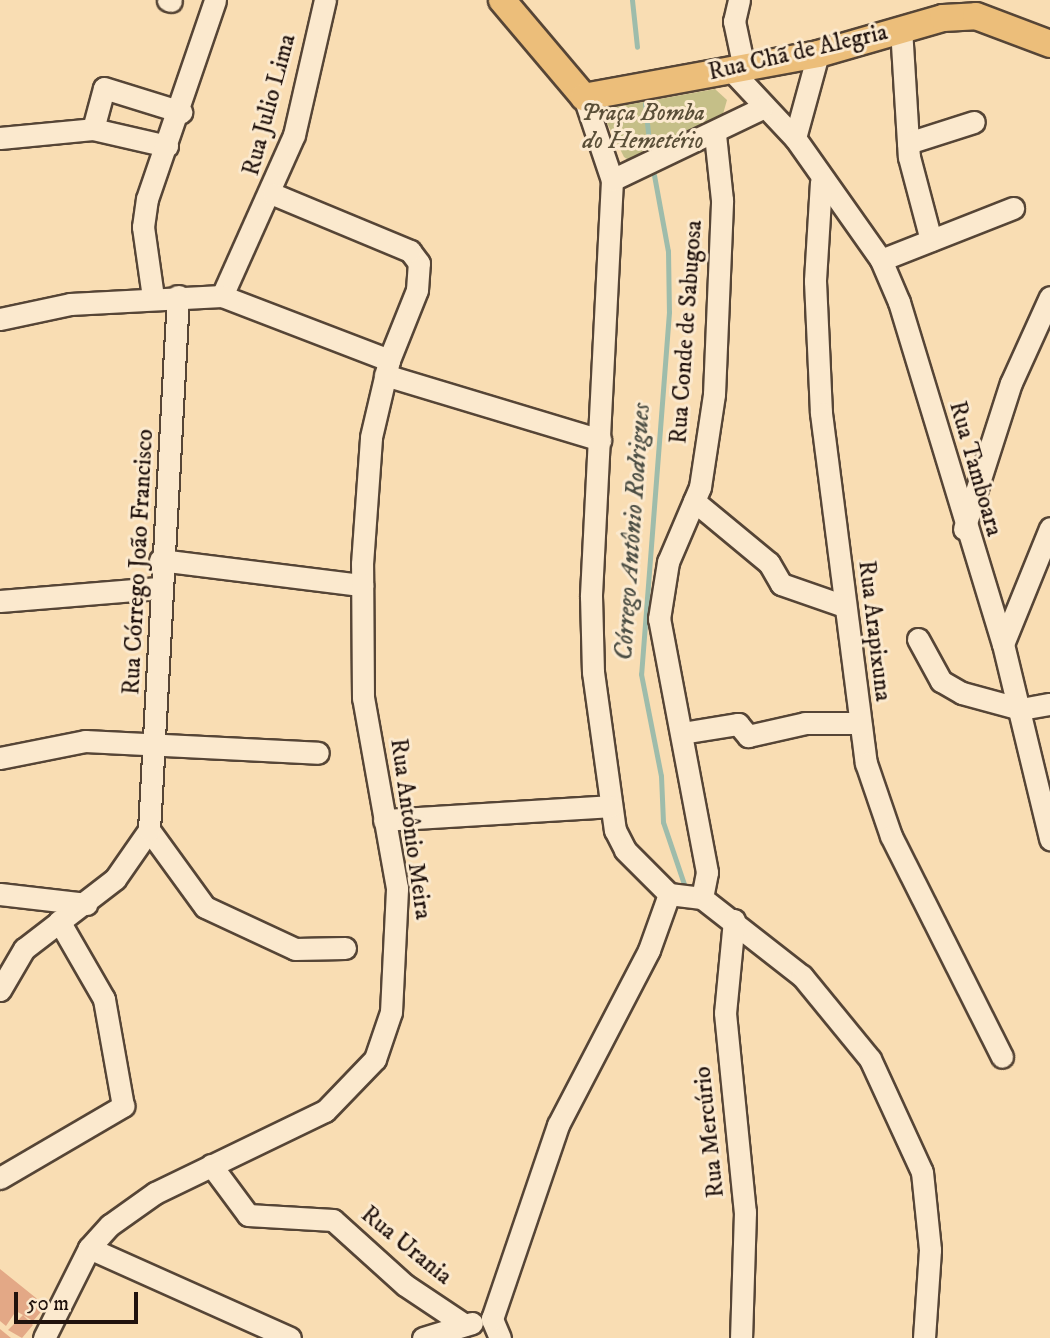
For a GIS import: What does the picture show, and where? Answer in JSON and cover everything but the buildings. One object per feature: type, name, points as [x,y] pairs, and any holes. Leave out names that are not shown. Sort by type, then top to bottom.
[{"type":"main road","points":[[502,0],[559,63],[584,97]]},
{"type":"main road","name":"Rua Chã de Alegria","points":[[584,97],[818,54],[901,29],[975,16],[1050,44]]},
{"type":"street","points":[[153,297],[142,227],[215,0]]},
{"type":"street","name":"Rua Julio Lima","points":[[222,296],[273,194],[294,135],[325,0]]},
{"type":"street","points":[[738,70],[734,21],[739,0]]},
{"type":"street","points":[[901,29],[908,143],[931,240]]},
{"type":"street","points":[[795,138],[818,54]]},
{"type":"street","name":"Rua Tamboara","points":[[738,70],[762,108],[795,138],[821,182],[881,260],[912,341],[964,529],[1003,644],[1021,709],[1050,839]]},
{"type":"street","points":[[93,129],[104,88],[181,112]]},
{"type":"street","points":[[584,97],[612,180],[593,672],[618,841],[669,894],[702,898],[734,920],[802,976],[845,1023],[887,1089],[925,1196],[930,1250],[924,1338]]},
{"type":"street","name":"Rua Chã de Alegria","points":[[612,180],[715,135],[762,108]]},
{"type":"street","points":[[908,143],[974,122]]},
{"type":"street","points":[[2,144],[93,129],[167,146]]},
{"type":"street","name":"Rua Conde de Sabugosa","points":[[702,898],[707,872],[659,619],[668,562],[694,502],[715,394],[722,200],[715,135]]},
{"type":"street","name":"Rua Arapixuna","points":[[821,182],[815,281],[821,413],[859,723],[891,836],[1002,1057]]},
{"type":"street","name":"Rua Antônio Meira","points":[[44,1338],[89,1248],[155,1193],[325,1111],[375,1059],[391,1012],[399,938],[384,820],[363,698],[362,585],[372,437],[387,367],[419,279],[417,257],[410,251],[273,194]]},
{"type":"street","points":[[881,260],[1013,208]]},
{"type":"street","name":"Rua Córrego João Francisco","points":[[3,982],[24,949],[58,921],[86,904],[130,865],[149,830],[155,745],[158,588],[178,296]]},
{"type":"street","points":[[0,319],[70,304],[153,297],[222,296],[387,367],[600,440]]},
{"type":"street","points":[[964,529],[1011,383],[1050,297]]},
{"type":"street","points":[[694,502],[769,564],[781,584],[844,606]]},
{"type":"street","points":[[1003,644],[1050,528]]},
{"type":"street","points":[[160,561],[362,585]]},
{"type":"street","points":[[2,595],[158,588]]},
{"type":"street","points":[[918,639],[941,681],[1021,709],[1050,704]]},
{"type":"street","points":[[682,733],[738,724],[748,736],[805,723],[859,723]]},
{"type":"street","points":[[0,758],[53,743],[318,753]]},
{"type":"street","points":[[384,820],[611,806]]},
{"type":"street","points":[[149,830],[205,907],[295,950],[345,948]]},
{"type":"street","points":[[0,894],[86,904]]},
{"type":"street","points":[[423,1338],[466,1325],[496,1329],[558,1125],[649,950],[669,894]]},
{"type":"street","name":"Rua Mercúrio","points":[[734,920],[725,1013],[745,1212],[741,1338]]},
{"type":"street","points":[[0,1178],[123,1106],[104,999],[58,921]]},
{"type":"street","name":"Rua Urania","points":[[211,1165],[248,1215],[333,1220],[405,1285],[466,1325]]},
{"type":"street","points":[[89,1248],[290,1338]]},
{"type":"green space","name":"Praça Bomba do Hemetério","points":[[715,89],[727,100],[723,114],[630,161],[624,157],[607,123],[610,108]]},
{"type":"waterway","name":"Córrego Antônio Rodrigues","points":[[632,0],[637,47]]},
{"type":"waterway","name":"Córrego Antônio Rodrigues","points":[[645,104],[650,151]]},
{"type":"waterway","name":"Córrego Antônio Rodrigues","points":[[654,175],[668,251],[669,312],[641,674],[661,776],[663,822],[685,887]]}]
